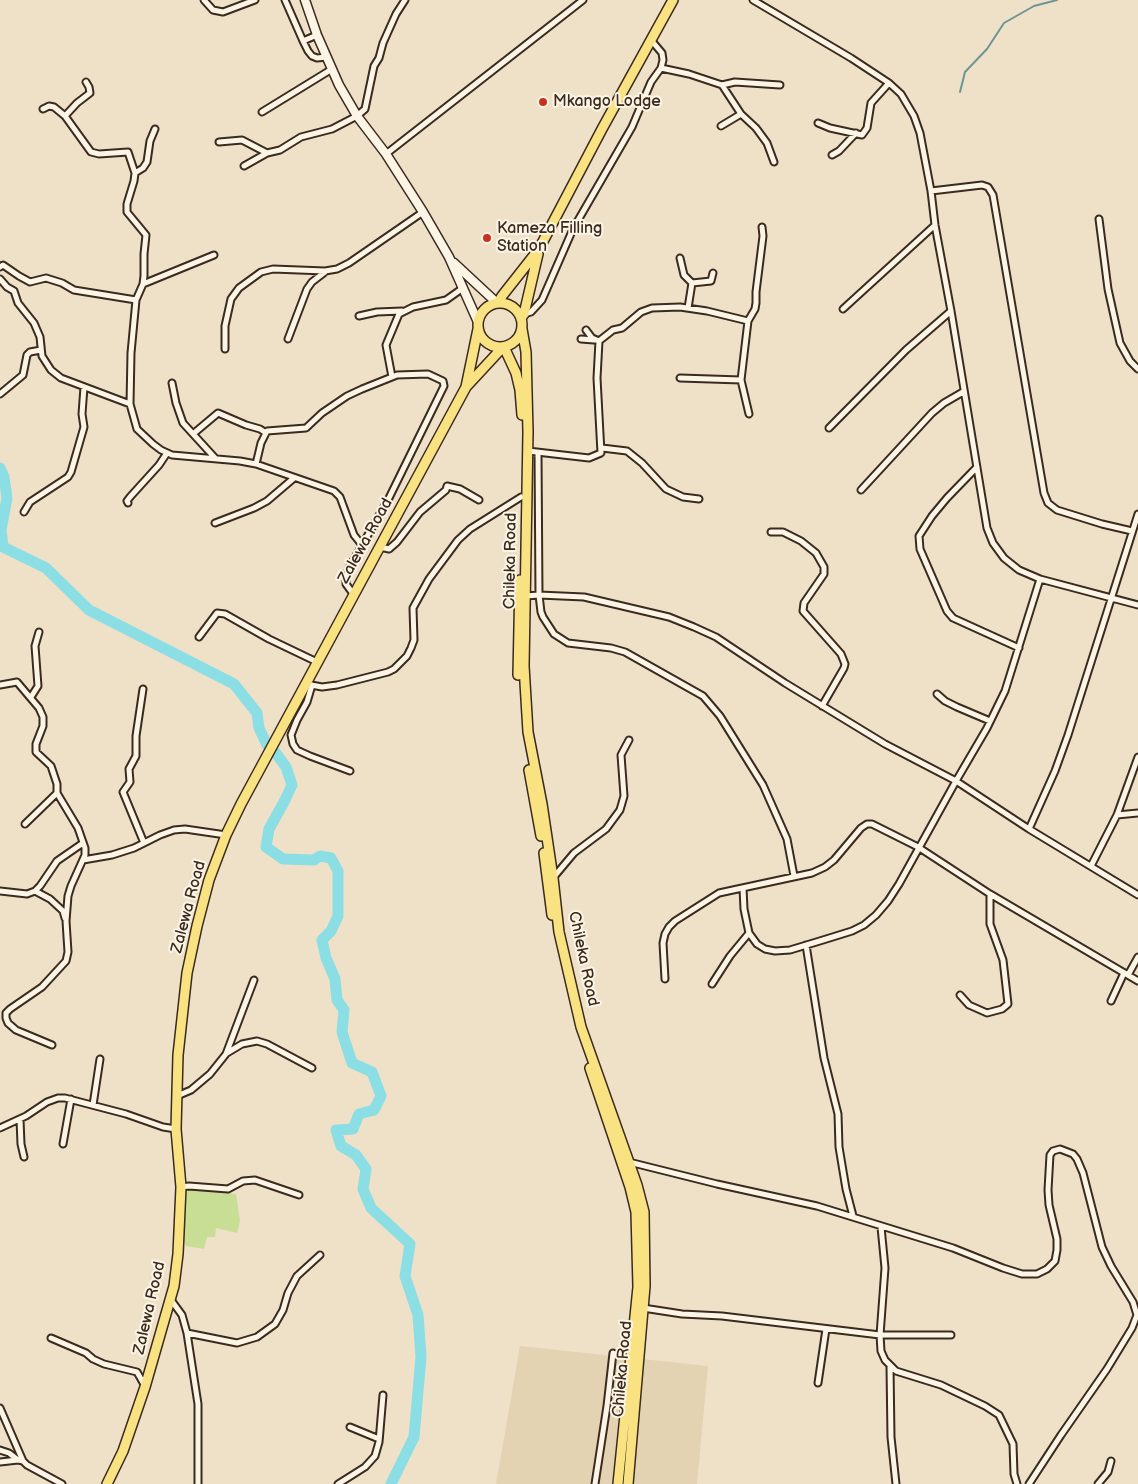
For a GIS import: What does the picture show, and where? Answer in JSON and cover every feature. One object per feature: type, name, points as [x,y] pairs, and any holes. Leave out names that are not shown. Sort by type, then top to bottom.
[{"type":"highway","points":[[539,249],[522,316],[520,334],[514,343],[503,347],[488,344],[481,338],[478,325],[484,310],[497,303],[539,249],[673,0]]},
{"type":"highway","points":[[497,303],[512,307],[522,316]]},
{"type":"highway","name":"Zalewa Road","points":[[466,387],[478,325]]},
{"type":"highway","name":"Chileka Road","points":[[522,329],[526,352],[528,432],[524,666],[527,722],[560,932],[581,1027],[629,1162],[644,1212],[646,1257],[618,1484]]},
{"type":"highway","points":[[503,347],[516,373],[520,390],[523,450],[518,664],[523,734],[542,844],[554,933],[575,1022],[630,1187],[636,1212],[640,1308]]},
{"type":"highway","name":"Zalewa Road","points":[[107,1484],[123,1451],[146,1387],[171,1300],[178,1254],[181,1187],[176,1129],[178,1055],[187,973],[209,880],[226,834],[241,804],[309,685],[317,662],[466,387],[503,347]]},
{"type":"highway","name":"Chileka Road","points":[[628,1484],[640,1308]]},
{"type":"main road","points":[[305,0],[317,36],[357,116],[386,154],[423,212],[449,257],[478,325]]},
{"type":"main road","points":[[449,257],[497,303]]},
{"type":"street","points":[[204,0],[213,10],[223,12],[256,0]]},
{"type":"street","points":[[285,0],[303,41],[312,56],[317,58],[327,57]]},
{"type":"street","points":[[244,166],[267,153],[280,150],[301,137],[332,129],[365,110],[374,66],[379,58],[393,20],[405,0]]},
{"type":"street","points":[[386,154],[583,0]]},
{"type":"street","points":[[753,0],[851,58],[888,83],[901,94],[914,116],[920,133],[931,191],[935,225],[987,528],[993,543],[1004,558],[1019,570],[1040,579],[1138,605]]},
{"type":"street","points":[[303,41],[317,36]]},
{"type":"street","points":[[522,316],[531,312],[542,300],[573,229],[632,127],[651,82],[661,68],[662,53],[651,40]]},
{"type":"street","points":[[661,68],[689,74],[722,85],[735,82],[780,85]]},
{"type":"street","points":[[262,112],[332,69]]},
{"type":"street","points":[[65,116],[76,103],[90,93],[86,82]]},
{"type":"street","points":[[818,123],[830,128],[856,133],[862,134],[866,132],[871,103],[888,83]]},
{"type":"street","points":[[722,85],[741,114],[756,128],[767,143],[774,162]]},
{"type":"street","points":[[43,109],[49,106],[54,107],[65,116],[91,152],[99,154],[128,152],[135,173],[127,204],[127,212],[146,235],[143,284],[136,300],[131,353],[130,404],[137,428],[153,444],[167,453],[256,464],[334,491],[340,497],[354,535],[362,545]]},
{"type":"street","points":[[722,126],[741,114]]},
{"type":"street","points":[[135,173],[143,168],[146,162],[150,141],[155,129]]},
{"type":"street","points":[[832,155],[856,133]]},
{"type":"street","points":[[219,142],[242,140],[267,153]]},
{"type":"street","points":[[931,191],[982,185],[988,187],[993,195],[1044,493],[1048,503],[1057,510],[1132,531]]},
{"type":"street","points":[[225,349],[225,326],[231,299],[239,288],[261,272],[273,269],[325,271],[349,263],[423,212]]},
{"type":"street","points":[[1099,219],[1108,289],[1120,343],[1130,361],[1138,369]]},
{"type":"street","points":[[843,309],[935,225]]},
{"type":"street","points":[[749,414],[741,380],[748,321],[755,310],[756,303],[763,236],[762,227]]},
{"type":"street","points":[[143,284],[157,276],[214,255]]},
{"type":"street","points":[[680,258],[684,275],[692,283]]},
{"type":"street","points":[[0,267],[3,265],[30,282],[46,278],[62,283],[74,290],[136,300]]},
{"type":"street","points":[[288,339],[307,289],[325,271]]},
{"type":"street","points":[[692,283],[711,281],[713,273]]},
{"type":"street","points":[[0,280],[14,291],[18,303],[34,323],[40,337],[44,359],[55,374],[130,404]]},
{"type":"street","points":[[688,308],[692,283]]},
{"type":"street","points":[[359,316],[377,312],[402,311],[446,300],[463,288]]},
{"type":"street","points":[[581,339],[597,340],[614,330],[622,328],[646,310],[665,307],[707,311],[748,321]]},
{"type":"street","points":[[392,377],[386,345],[402,311]]},
{"type":"street","points":[[829,428],[906,350],[951,311]]},
{"type":"street","points":[[586,330],[592,338],[597,340]]},
{"type":"street","points":[[528,451],[589,458],[601,452],[597,340]]},
{"type":"street","points":[[0,394],[23,375],[30,352],[41,350]]},
{"type":"street","points":[[193,434],[218,413],[266,432],[270,430],[306,428],[316,416],[347,396],[392,377],[428,374],[441,380],[444,386],[389,498],[346,577],[346,584],[354,595]]},
{"type":"street","points":[[680,378],[741,380]]},
{"type":"street","points":[[172,383],[183,423],[215,458]]},
{"type":"street","points":[[24,512],[30,502],[68,477],[71,472],[84,427],[82,414],[84,387]]},
{"type":"street","points":[[861,490],[932,413],[963,392]]},
{"type":"street","points":[[256,464],[266,432]]},
{"type":"street","points":[[602,448],[627,452],[642,463],[666,490],[683,497],[699,499]]},
{"type":"street","points":[[128,503],[127,501],[130,497],[159,465],[167,453]]},
{"type":"street","points":[[538,453],[539,595],[543,618],[560,638],[568,643],[611,648],[625,652],[703,696],[720,716],[763,785],[785,832],[794,876]]},
{"type":"street","points":[[977,467],[947,498],[927,523],[919,536],[920,549],[947,611],[953,618],[1019,648]]},
{"type":"street","points":[[215,523],[267,501],[294,478]]},
{"type":"street","points":[[380,547],[389,549],[397,542],[420,512],[446,490],[447,486],[460,489],[479,500]]},
{"type":"street","points":[[350,771],[297,750],[293,744],[291,735],[307,702],[309,685],[322,687],[337,685],[388,672],[401,663],[407,656],[414,640],[413,608],[428,579],[458,540],[470,529],[521,497]]},
{"type":"street","points":[[1029,829],[1055,771],[1068,735],[1138,514]]},
{"type":"street","points":[[771,532],[783,532],[801,541],[816,553],[824,567],[824,574],[804,603],[803,611],[840,654],[844,668],[822,706]]},
{"type":"street","points":[[743,888],[744,909],[749,933],[757,944],[765,949],[775,951],[790,950],[852,931],[864,925],[876,915],[899,884],[1005,691],[1040,579]]},
{"type":"street","points":[[525,596],[566,595],[591,598],[669,617],[694,627],[716,638],[756,665],[885,744],[956,781],[1029,829],[1138,895]]},
{"type":"street","points":[[198,637],[217,613],[225,614],[317,662]]},
{"type":"street","points":[[31,697],[38,686],[36,646],[39,632]]},
{"type":"street","points":[[0,686],[18,682],[39,708],[43,717],[43,726],[36,744],[36,752],[51,766],[57,784],[57,793],[78,828],[85,855],[71,886],[66,921],[68,952],[66,961],[42,987],[6,1013],[8,1023],[16,1030],[52,1045]]},
{"type":"street","points":[[143,689],[136,736],[136,756],[129,769],[130,782],[123,792],[144,843]]},
{"type":"street","points":[[937,694],[945,701],[990,721]]},
{"type":"street","points":[[553,878],[574,853],[606,829],[620,810],[624,796],[621,755],[629,740]]},
{"type":"street","points":[[1091,866],[1117,815],[1138,756]]},
{"type":"street","points":[[25,824],[57,793]]},
{"type":"street","points":[[1117,815],[1138,813]]},
{"type":"street","points":[[665,979],[663,943],[669,927],[675,921],[719,893],[734,888],[743,888],[812,873],[825,867],[834,860],[861,828],[867,824],[872,824],[918,847],[990,894],[1138,980]]},
{"type":"street","points":[[83,860],[112,855],[134,848],[160,835],[179,830],[226,834]]},
{"type":"street","points":[[0,891],[27,894],[35,891],[57,861],[83,843]]},
{"type":"street","points":[[35,891],[57,905],[63,911],[66,921]]},
{"type":"street","points":[[960,995],[969,1004],[987,1013],[1002,1009],[1008,1004],[1003,960],[990,924],[990,894]]},
{"type":"street","points":[[712,984],[730,956],[749,933]]},
{"type":"street","points":[[806,945],[824,1058],[838,1114],[839,1146],[846,1189],[853,1216]]},
{"type":"street","points":[[1111,1001],[1138,957]]},
{"type":"street","points":[[177,1096],[191,1090],[210,1074],[226,1054],[254,980]]},
{"type":"street","points":[[226,1054],[242,1044],[257,1041],[267,1044],[312,1068]]},
{"type":"street","points":[[93,1105],[100,1059]]},
{"type":"street","points":[[0,1128],[20,1119],[47,1102],[58,1098],[71,1099],[163,1127],[176,1129]]},
{"type":"street","points":[[63,1144],[71,1099]]},
{"type":"street","points":[[20,1119],[20,1138],[24,1157]]},
{"type":"street","points":[[629,1162],[717,1184],[790,1199],[853,1216],[881,1227],[953,1248],[1022,1274],[1037,1274],[1048,1269],[1055,1261],[1057,1250],[1057,1238],[1049,1205],[1050,1155],[1053,1151],[1060,1149],[1073,1154],[1080,1165],[1102,1247],[1136,1309],[1136,1320],[1029,1484]]},
{"type":"street","points":[[181,1187],[228,1189],[243,1181],[255,1180],[300,1195]]},
{"type":"street","points":[[881,1227],[885,1268],[880,1335],[881,1351],[884,1360],[890,1367],[902,1374],[941,1385],[985,1406],[999,1415],[1013,1444],[1014,1474],[1017,1484]]},
{"type":"street","points":[[187,1333],[237,1343],[257,1337],[275,1324],[284,1310],[288,1293],[297,1276],[320,1255]]},
{"type":"street","points":[[171,1300],[182,1315],[187,1333],[198,1404],[198,1484]]},
{"type":"street","points":[[640,1308],[880,1335],[951,1335]]},
{"type":"street","points":[[1132,1328],[1138,1323]]},
{"type":"street","points":[[818,1383],[826,1329]]},
{"type":"street","points":[[51,1338],[86,1353],[104,1364],[137,1372],[146,1387]]},
{"type":"street","points":[[595,1484],[607,1406],[612,1353]]},
{"type":"street","points":[[890,1367],[892,1443],[896,1484]]},
{"type":"street","points":[[338,1484],[365,1467],[375,1456],[379,1439],[383,1395]]},
{"type":"street","points":[[0,1408],[20,1460]]},
{"type":"street","points":[[350,1427],[379,1439]]},
{"type":"street","points":[[0,1450],[9,1453],[34,1470],[62,1484]]},
{"type":"street","points":[[0,1462],[20,1460]]},
{"type":"street","points":[[1098,1484],[1108,1472],[1111,1461]]},
{"type":"shaded area","points":[[520,1346],[708,1366],[697,1484],[496,1484]]},
{"type":"green space","points":[[190,1189],[236,1194],[240,1221],[237,1233],[216,1228],[215,1237],[207,1237],[204,1249],[186,1246],[183,1239],[186,1193]]},
{"type":"waterway","points":[[960,92],[965,72],[987,49],[1004,23],[1034,6],[1057,0]]},
{"type":"waterway","points":[[0,468],[4,477],[7,498],[1,530],[3,547],[46,568],[89,610],[234,684],[257,713],[259,728],[267,745]]},
{"type":"waterway","points":[[275,752],[286,767],[292,785],[269,829],[266,847],[283,859],[314,860],[320,856],[331,858],[338,871],[338,916],[331,931],[322,940],[326,958],[335,979],[337,1000],[344,1010],[342,1032],[352,1063],[372,1072],[381,1096],[374,1110],[359,1114],[353,1129],[336,1130],[341,1146],[356,1155],[366,1169],[363,1189],[371,1208],[410,1244],[405,1276],[418,1315],[421,1357],[414,1437],[391,1484]]},
{"type":"place","name":"Mkango Lodge","points":[[543,102]]},
{"type":"place","name":"Kameza Filling Station","points":[[487,238]]}]
